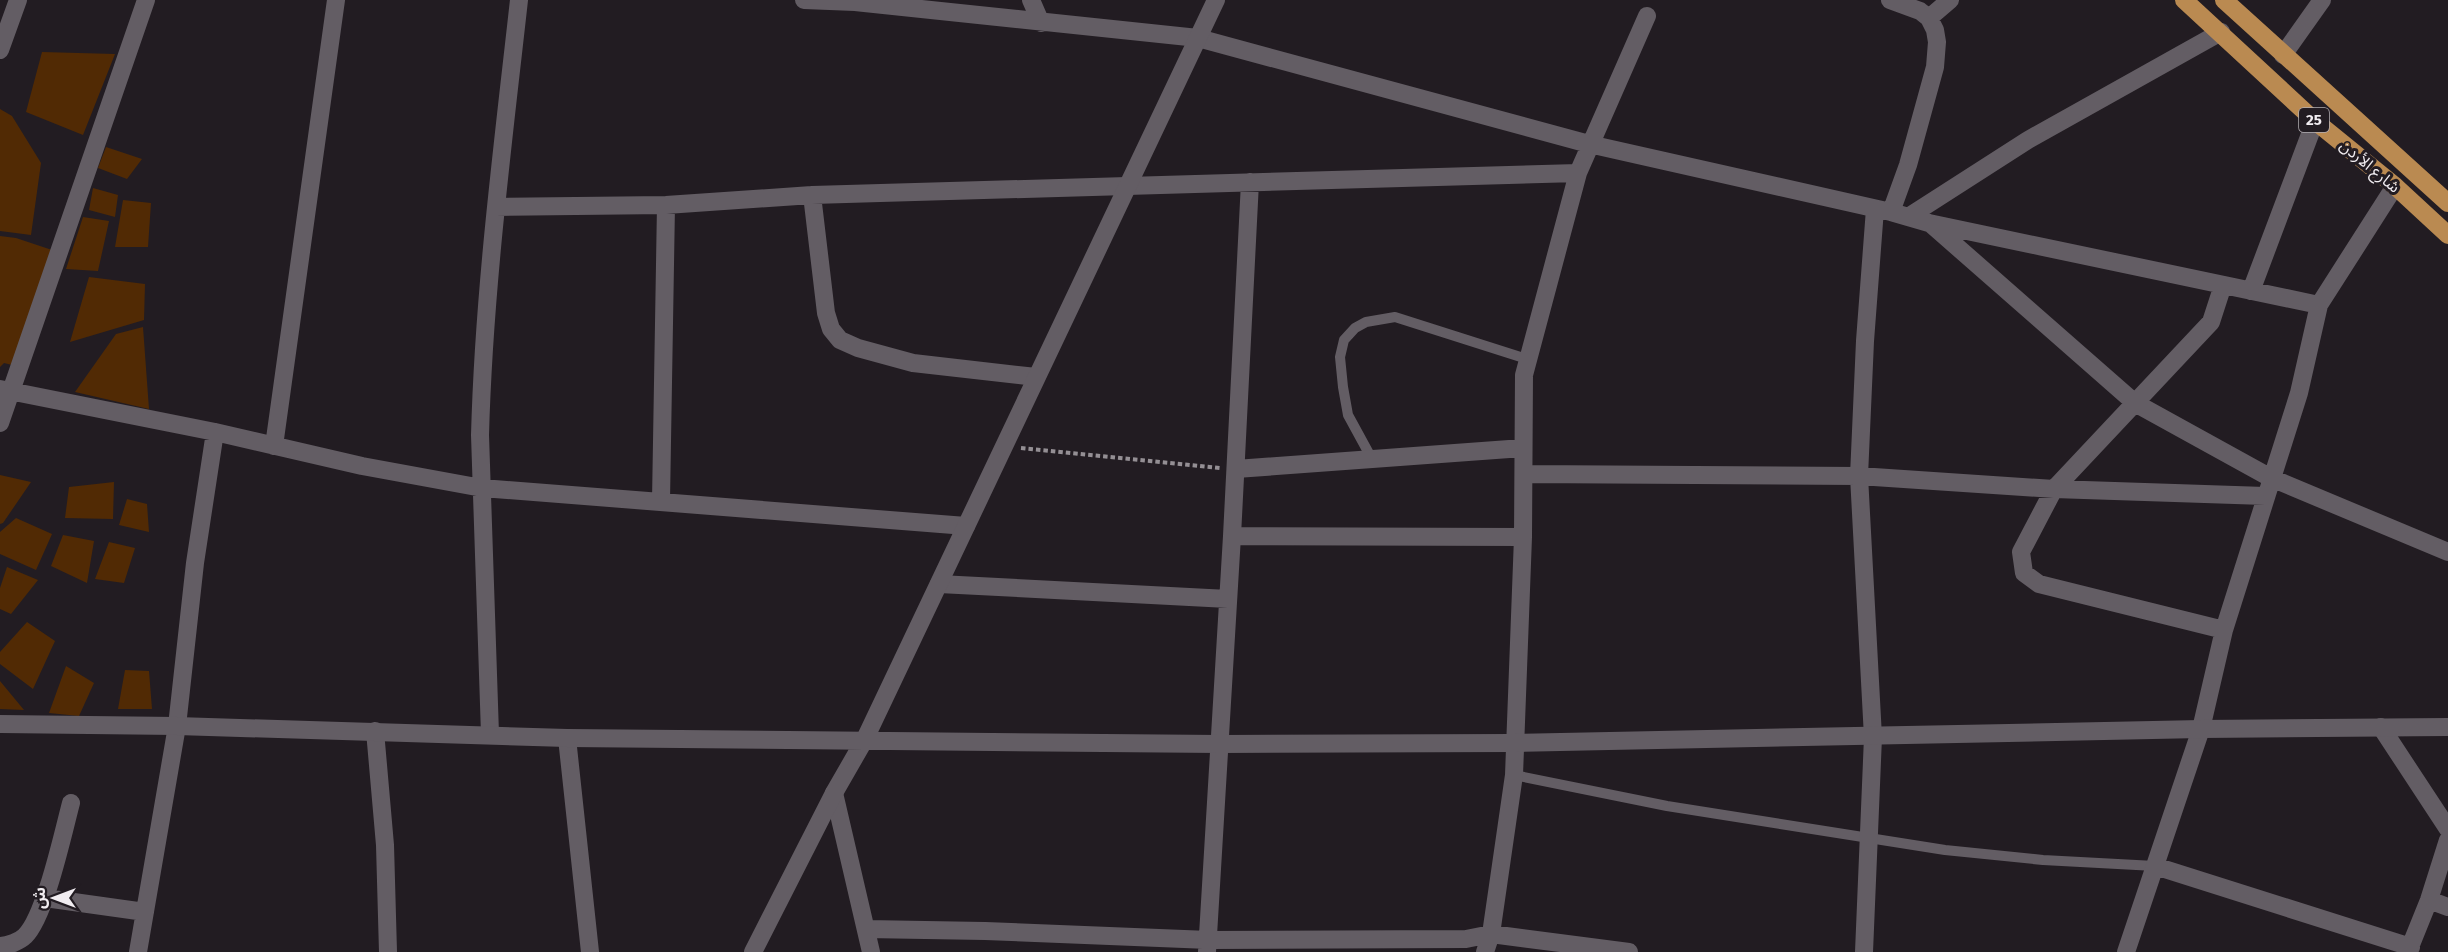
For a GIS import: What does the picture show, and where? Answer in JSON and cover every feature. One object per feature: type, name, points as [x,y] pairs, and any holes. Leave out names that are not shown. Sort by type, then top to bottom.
[{"type":"highway","name":"شارع الأردن","points":[[2184,0],[2315,121],[2395,186],[2448,235]]},
{"type":"highway","name":"شارع الأردن","points":[[2224,0],[2448,203]]},
{"type":"street","points":[[0,50],[18,0]]},
{"type":"street","points":[[0,423],[5,391],[146,0]]},
{"type":"street","points":[[274,446],[336,0]]},
{"type":"street","points":[[490,734],[481,398],[496,207],[519,0]]},
{"type":"street","points":[[804,0],[855,2],[1198,38],[1589,144],[1929,223],[2319,305]]},
{"type":"street","points":[[1031,0],[1041,23]]},
{"type":"street","points":[[753,952],[834,793],[865,739],[1216,0]]},
{"type":"street","points":[[1864,952],[1873,737],[1859,476],[1865,341],[1891,213],[1908,165],[1935,67],[1937,42],[1935,30],[1929,18],[1920,11],[1890,0]]},
{"type":"street","points":[[1929,18],[1950,0]]},
{"type":"street","points":[[2283,55],[2322,0]]},
{"type":"street","points":[[1485,952],[1491,934],[1514,775],[1523,537],[1522,393],[1527,358],[1578,173],[1647,16]]},
{"type":"street","points":[[1891,213],[2028,140],[2221,32]]},
{"type":"street","points":[[2251,291],[2315,121]]},
{"type":"street","points":[[496,207],[666,205],[812,195],[1578,173]]},
{"type":"street","points":[[1208,946],[1250,182]]},
{"type":"street","points":[[2126,952],[2201,729],[2224,630],[2299,393],[2319,305],[2395,186]]},
{"type":"street","points":[[812,195],[826,313],[831,329],[840,340],[858,348],[913,363],[1036,376]]},
{"type":"street","points":[[661,501],[666,205]]},
{"type":"street","points":[[1929,223],[2135,403],[2268,487],[2448,552]]},
{"type":"street","points":[[2223,285],[2211,322],[2054,489],[2021,552],[2024,573],[2039,584],[2224,630]]},
{"type":"street","points":[[5,391],[214,432],[430,480],[482,488],[966,526]]},
{"type":"street","points":[[138,952],[177,726],[195,563],[214,432]]},
{"type":"street","points":[[1236,469],[1523,447]]},
{"type":"street","points":[[1524,474],[1859,476],[2054,489],[2268,487]]},
{"type":"street","points":[[1232,536],[1523,537]]},
{"type":"street","points":[[939,584],[1228,599]]},
{"type":"street","points":[[0,724],[177,726],[567,738],[1220,744],[1514,743],[2201,729],[2448,727]]},
{"type":"street","points":[[2381,727],[2448,829]]},
{"type":"street","points":[[375,731],[385,845],[388,952]]},
{"type":"street","points":[[567,738],[590,952]]},
{"type":"street","points":[[834,793],[871,952]]},
{"type":"street","points":[[0,946],[24,938],[31,929],[45,898],[71,803]]},
{"type":"street","points":[[2155,866],[2410,949],[2429,900],[2448,840]]},
{"type":"street","points":[[45,898],[145,912]]},
{"type":"street","points":[[2429,900],[2448,907]]},
{"type":"street","points":[[866,929],[986,931],[1208,946],[1466,939],[1491,934],[1629,952]]},
{"type":"lane","points":[[1372,459],[1348,415],[1343,387],[1340,357],[1344,339],[1355,328],[1366,322],[1395,317],[1527,358]]},
{"type":"lane","points":[[1514,775],[1667,806],[1945,850],[2043,860],[2155,866]]},
{"type":"path","points":[[1004,446],[1236,469]]},
{"type":"building","points":[[42,52],[115,54],[83,135],[26,112]]},
{"type":"building","points":[[0,109],[12,116],[41,163],[31,235],[0,231]]},
{"type":"building","points":[[106,147],[142,159],[127,179],[98,168]]},
{"type":"building","points":[[93,188],[118,195],[115,217],[89,210]]},
{"type":"building","points":[[123,200],[151,203],[148,247],[115,247]]},
{"type":"building","points":[[83,217],[109,221],[98,271],[66,269]]},
{"type":"building","points":[[0,236],[16,238],[52,250],[12,365],[4,363],[0,367]]},
{"type":"building","points":[[89,277],[145,284],[144,320],[70,342]]},
{"type":"building","points":[[143,327],[149,409],[75,392],[116,334]]},
{"type":"building","points":[[0,475],[31,482],[3,523],[0,524]]},
{"type":"building","points":[[114,482],[113,519],[65,518],[69,487]]},
{"type":"building","points":[[127,499],[147,504],[149,532],[119,525]]},
{"type":"building","points":[[16,518],[52,534],[36,570],[0,554],[0,532]]},
{"type":"building","points":[[63,535],[94,541],[87,583],[51,566]]},
{"type":"building","points":[[109,542],[135,548],[124,583],[95,579]]},
{"type":"building","points":[[7,567],[38,580],[11,614],[0,609],[0,588]]},
{"type":"building","points":[[27,622],[55,641],[33,689],[0,664],[0,652]]},
{"type":"building","points":[[66,666],[94,683],[79,716],[49,713]]},
{"type":"building","points":[[125,670],[149,671],[152,709],[118,709]]},
{"type":"building","points":[[0,681],[24,710],[0,709]]}]
